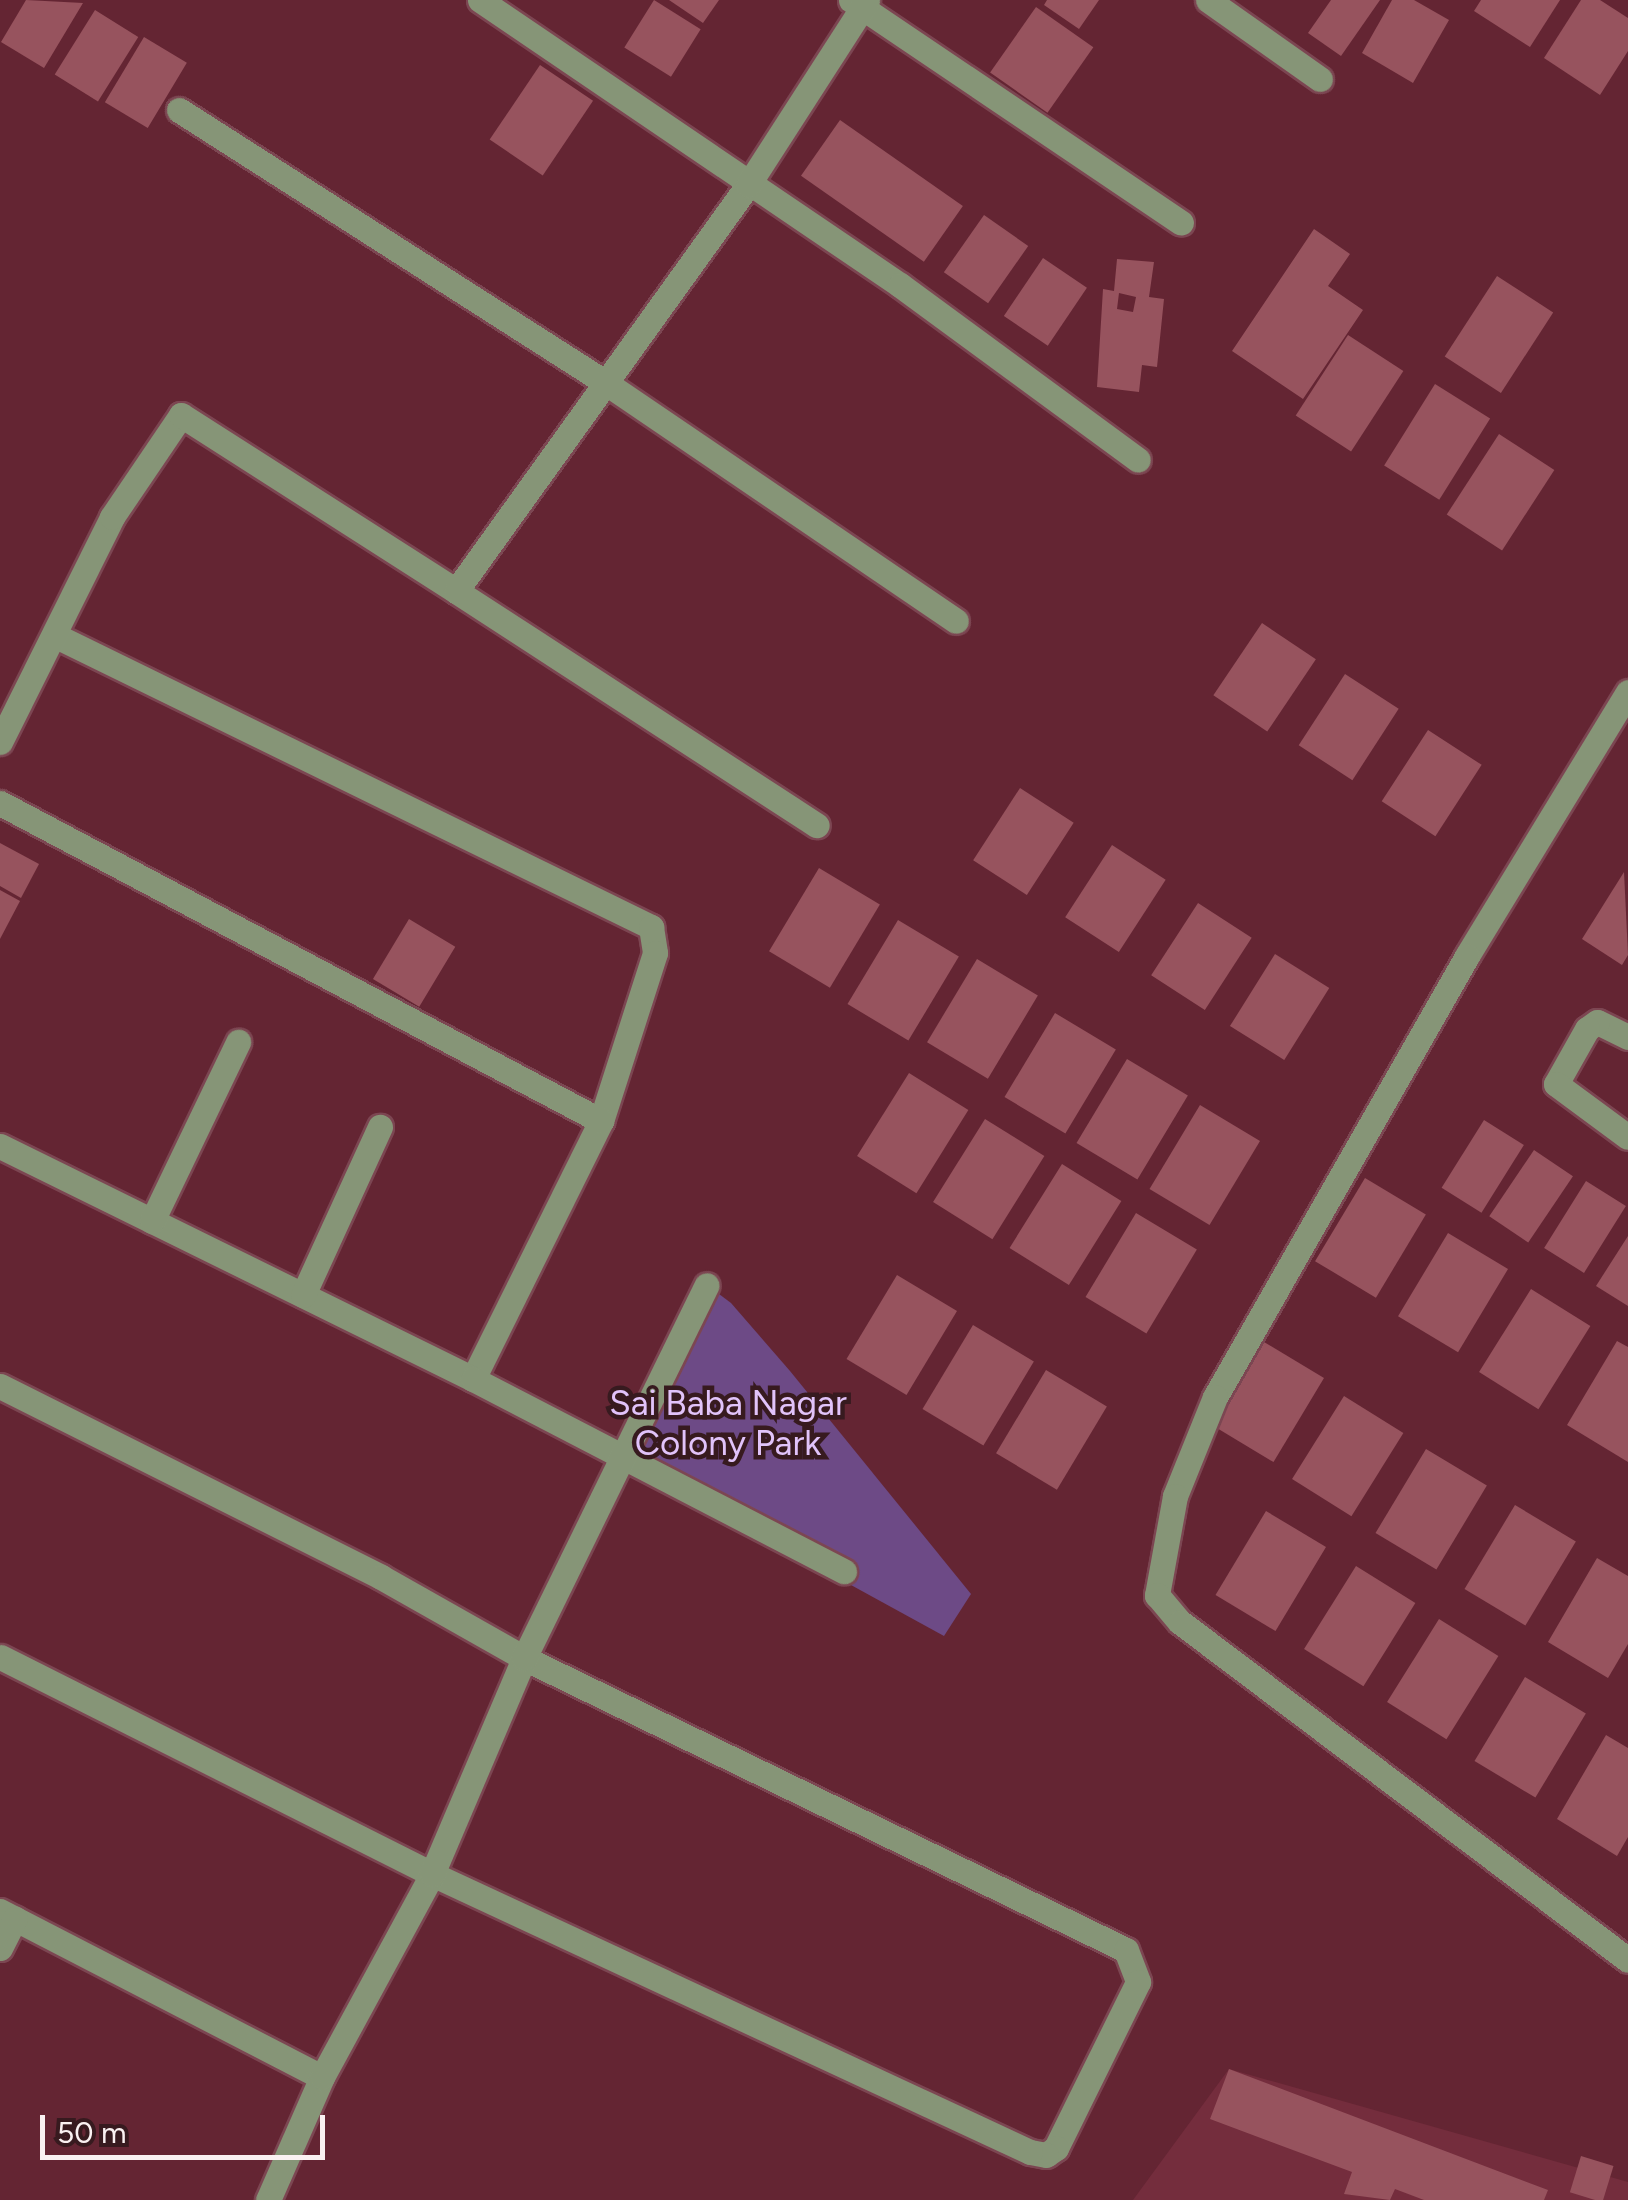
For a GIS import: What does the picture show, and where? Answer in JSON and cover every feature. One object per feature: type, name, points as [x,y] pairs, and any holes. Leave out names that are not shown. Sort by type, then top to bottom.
[{"type":"street","points":[[480,0],[900,285],[1138,460]]},
{"type":"street","points":[[1208,0],[1320,79]]},
{"type":"street","points":[[456,591],[748,185],[860,2],[1182,223]]},
{"type":"street","points":[[179,110],[606,383],[956,622]]},
{"type":"street","points":[[0,742],[112,517],[182,415],[817,825]]},
{"type":"street","points":[[54,635],[651,927],[655,954],[601,1121],[473,1378]]},
{"type":"street","points":[[1628,692],[1467,956],[1215,1397],[1175,1496],[1157,1596],[1180,1622],[1240,1669],[1628,1960]]},
{"type":"street","points":[[0,803],[601,1121]]},
{"type":"street","points":[[1628,1037],[1597,1022],[1587,1028],[1556,1084],[1628,1136]]},
{"type":"street","points":[[152,1221],[238,1042]]},
{"type":"street","points":[[303,1295],[380,1127]]},
{"type":"street","points":[[0,1146],[473,1378],[619,1458],[844,1571]]},
{"type":"street","points":[[268,2200],[322,2077],[432,1874],[524,1658],[619,1458],[707,1286]]},
{"type":"street","points":[[0,1386],[381,1578],[524,1658],[1126,1950],[1138,1982],[1056,2148],[1046,2155],[432,1874],[0,1657]]},
{"type":"street","points":[[0,1948],[8,1915],[322,2077]]},
{"type":"shaded area","points":[[1229,2069],[1628,2182],[1628,2200],[1133,2200]]},
{"type":"green space","name":"Sai Baba Nagar Colony Park","points":[[707,1285],[731,1303],[790,1371],[971,1594],[944,1636],[619,1458]]},
{"type":"building","points":[[26,0],[83,3],[44,68],[1,42]]},
{"type":"building","points":[[654,0],[701,29],[671,77],[624,47]]},
{"type":"building","points":[[669,0],[719,0],[703,23]]},
{"type":"building","points":[[1047,0],[1099,0],[1079,29],[1044,5]]},
{"type":"building","points":[[1331,0],[1380,0],[1341,56],[1308,33]]},
{"type":"building","points":[[1392,0],[1414,0],[1449,20],[1413,83],[1362,53]]},
{"type":"building","points":[[1481,0],[1560,0],[1530,47],[1474,11]]},
{"type":"building","points":[[1581,0],[1600,0],[1628,18],[1628,51],[1600,95],[1544,58]]},
{"type":"building","points":[[1036,7],[1093,47],[1047,113],[990,73]]},
{"type":"building","points":[[95,10],[138,37],[98,101],[55,74]]},
{"type":"building","points":[[144,37],[187,63],[148,128],[105,102]]},
{"type":"building","points":[[540,65],[593,101],[543,175],[490,140]]},
{"type":"building","points":[[840,120],[963,206],[924,262],[801,176]]},
{"type":"building","points":[[984,215],[1028,246],[988,303],[944,272]]},
{"type":"building","points":[[1314,229],[1350,254],[1328,286],[1363,310],[1303,399],[1232,351]]},
{"type":"building","points":[[1043,258],[1087,288],[1048,346],[1004,316]]},
{"type":"building","points":[[1117,259],[1154,262],[1149,297],[1164,299],[1157,367],[1142,365],[1139,392],[1097,387],[1103,289],[1114,291]],"holes":[[[1119,293],[1136,297],[1133,312],[1117,309]]]},
{"type":"building","points":[[1497,276],[1553,312],[1501,393],[1445,357]]},
{"type":"building","points":[[1348,335],[1403,371],[1351,451],[1296,416]]},
{"type":"building","points":[[1435,384],[1490,418],[1439,500],[1384,465]]},
{"type":"building","points":[[1499,434],[1554,470],[1502,550],[1447,515]]},
{"type":"building","points":[[1262,623],[1316,659],[1267,731],[1213,695]]},
{"type":"building","points":[[1345,674],[1399,709],[1352,780],[1299,745]]},
{"type":"building","points":[[1428,730],[1482,765],[1435,836],[1382,801]]},
{"type":"building","points":[[1020,788],[1074,823],[1027,895],[973,860]]},
{"type":"building","points":[[0,843],[39,864],[21,898],[0,886]]},
{"type":"building","points":[[1112,845],[1166,880],[1119,952],[1065,917]]},
{"type":"building","points":[[819,868],[880,905],[830,988],[769,951]]},
{"type":"building","points":[[1624,872],[1628,955],[1622,965],[1582,939]]},
{"type":"building","points":[[0,890],[20,901],[0,939]]},
{"type":"building","points":[[1198,903],[1252,938],[1205,1010],[1151,975]]},
{"type":"building","points":[[409,919],[455,947],[419,1007],[373,979]]},
{"type":"building","points":[[898,920],[959,957],[908,1041],[848,1004]]},
{"type":"building","points":[[1275,954],[1329,988],[1284,1060],[1230,1026]]},
{"type":"building","points":[[977,959],[1038,996],[988,1079],[927,1042]]},
{"type":"building","points":[[1055,1013],[1116,1050],[1065,1134],[1005,1097]]},
{"type":"building","points":[[1127,1059],[1188,1096],[1137,1180],[1077,1143]]},
{"type":"building","points":[[909,1073],[968,1110],[916,1193],[857,1156]]},
{"type":"building","points":[[1200,1105],[1260,1141],[1210,1225],[1150,1189]]},
{"type":"building","points":[[985,1119],[1044,1156],[992,1239],[933,1202]]},
{"type":"building","points":[[1484,1120],[1524,1145],[1481,1213],[1442,1188]]},
{"type":"building","points":[[1534,1150],[1573,1176],[1528,1243],[1489,1216]]},
{"type":"building","points":[[1062,1164],[1121,1201],[1069,1285],[1010,1248]]},
{"type":"building","points":[[1365,1178],[1426,1215],[1376,1298],[1315,1261]]},
{"type":"building","points":[[1586,1181],[1626,1206],[1584,1273],[1544,1248]]},
{"type":"building","points":[[1136,1213],[1197,1250],[1146,1334],[1086,1297]]},
{"type":"building","points":[[1448,1233],[1508,1269],[1458,1352],[1398,1316]]},
{"type":"building","points":[[1628,1236],[1628,1306],[1596,1286]]},
{"type":"building","points":[[897,1275],[957,1311],[907,1395],[847,1359]]},
{"type":"building","points":[[1531,1289],[1590,1326],[1538,1409],[1479,1372]]},
{"type":"building","points":[[973,1325],[1034,1362],[983,1446],[923,1409]]},
{"type":"building","points":[[1617,1341],[1628,1347],[1628,1462],[1567,1425]]},
{"type":"building","points":[[1264,1342],[1324,1378],[1274,1462],[1214,1426]]},
{"type":"building","points":[[1046,1370],[1107,1407],[1057,1490],[996,1453]]},
{"type":"building","points":[[1344,1396],[1403,1433],[1351,1516],[1292,1479]]},
{"type":"building","points":[[1426,1449],[1487,1486],[1436,1570],[1376,1533]]},
{"type":"building","points":[[1515,1505],[1576,1542],[1525,1626],[1465,1589]]},
{"type":"building","points":[[1266,1511],[1326,1547],[1276,1631],[1216,1595]]},
{"type":"building","points":[[1597,1558],[1628,1576],[1628,1644],[1608,1678],[1548,1642]]},
{"type":"building","points":[[1356,1566],[1415,1603],[1363,1686],[1304,1649]]},
{"type":"building","points":[[1439,1619],[1498,1656],[1446,1739],[1387,1702]]},
{"type":"building","points":[[1525,1677],[1586,1714],[1535,1798],[1475,1761]]},
{"type":"building","points":[[1606,1735],[1628,1748],[1628,1837],[1617,1856],[1557,1819]]},
{"type":"building","points":[[1229,2069],[1548,2190],[1544,2200],[1424,2200],[1395,2189],[1390,2200],[1344,2194],[1352,2172],[1210,2119]]},
{"type":"building","points":[[1581,2156],[1614,2166],[1603,2200],[1570,2192]]}]
